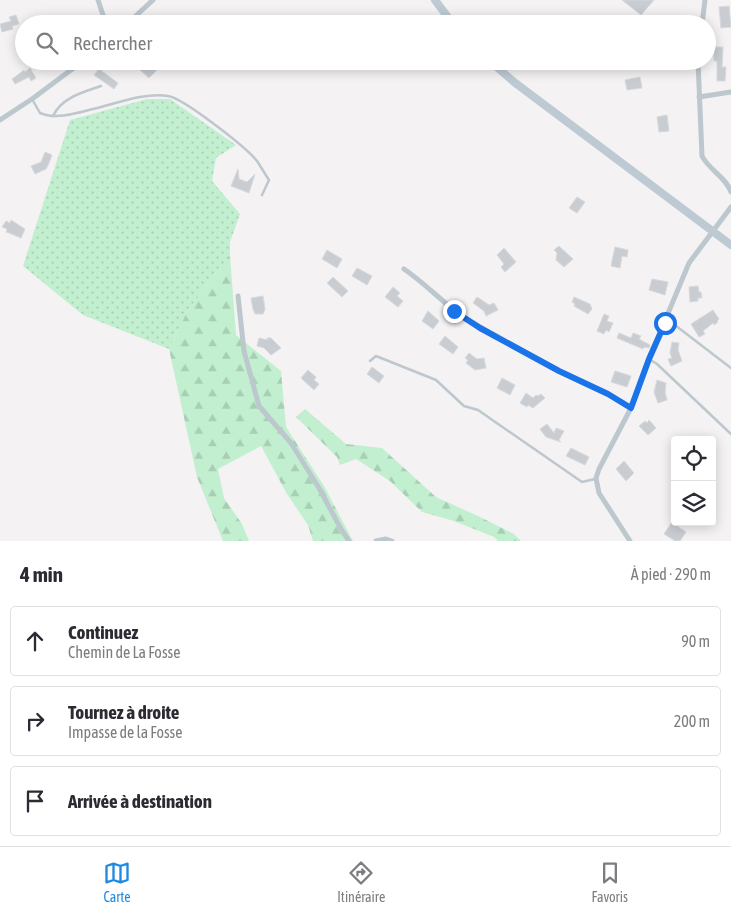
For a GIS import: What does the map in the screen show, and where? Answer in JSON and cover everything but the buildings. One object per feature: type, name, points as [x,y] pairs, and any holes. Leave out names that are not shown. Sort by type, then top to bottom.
[{"type":"main road","points":[[435,0],[446,15]]},
{"type":"main road","points":[[500,70],[731,245]]},
{"type":"street","points":[[98,0],[102,15]]},
{"type":"street","points":[[137,15],[154,0]]},
{"type":"street","points":[[703,15],[705,0]]},
{"type":"street","points":[[0,120],[71,70]]},
{"type":"street","points":[[698,70],[702,156],[731,192]]},
{"type":"street","points":[[699,97],[731,92]]},
{"type":"street","points":[[630,541],[599,492],[596,478],[631,408],[689,263],[731,207]]},
{"type":"street","points":[[404,270],[419,279],[454,311],[466,319],[559,371],[608,394],[631,408]]},
{"type":"street","points":[[238,296],[244,351],[259,406],[291,443],[320,488],[349,541]]},
{"type":"street","points":[[376,541],[386,539],[392,541]]},
{"type":"lane","points":[[53,116],[61,105],[76,94],[101,86]]},
{"type":"lane","points":[[32,99],[40,113],[53,116],[84,111],[150,95],[170,96],[203,117],[242,146],[257,161],[269,180],[262,195]]},
{"type":"lane","points":[[666,319],[731,368]]},
{"type":"lane","points":[[370,361],[376,356],[436,380],[464,406],[478,410],[582,482],[596,478]]},
{"type":"lane","points":[[649,359],[657,364],[731,434]]},
{"type":"green space","points":[[147,99],[170,99],[236,145],[216,158],[212,181],[240,214],[230,242],[230,255],[187,312],[169,349],[83,315],[23,266],[70,120]]},
{"type":"green space","points":[[230,255],[236,335],[281,371],[286,427],[324,486],[353,541],[313,541],[308,525],[287,494],[261,446],[218,469],[224,498],[242,524],[249,541],[223,541],[197,477],[169,349],[187,312]]},
{"type":"green space","points":[[305,409],[346,444],[382,448],[436,497],[514,534],[521,541],[498,541],[494,537],[454,521],[422,512],[390,481],[356,459],[340,465],[337,457],[296,417]]},
{"type":"route","points":[[454,311],[480,328],[559,371],[593,386],[631,408],[665,323]]}]
